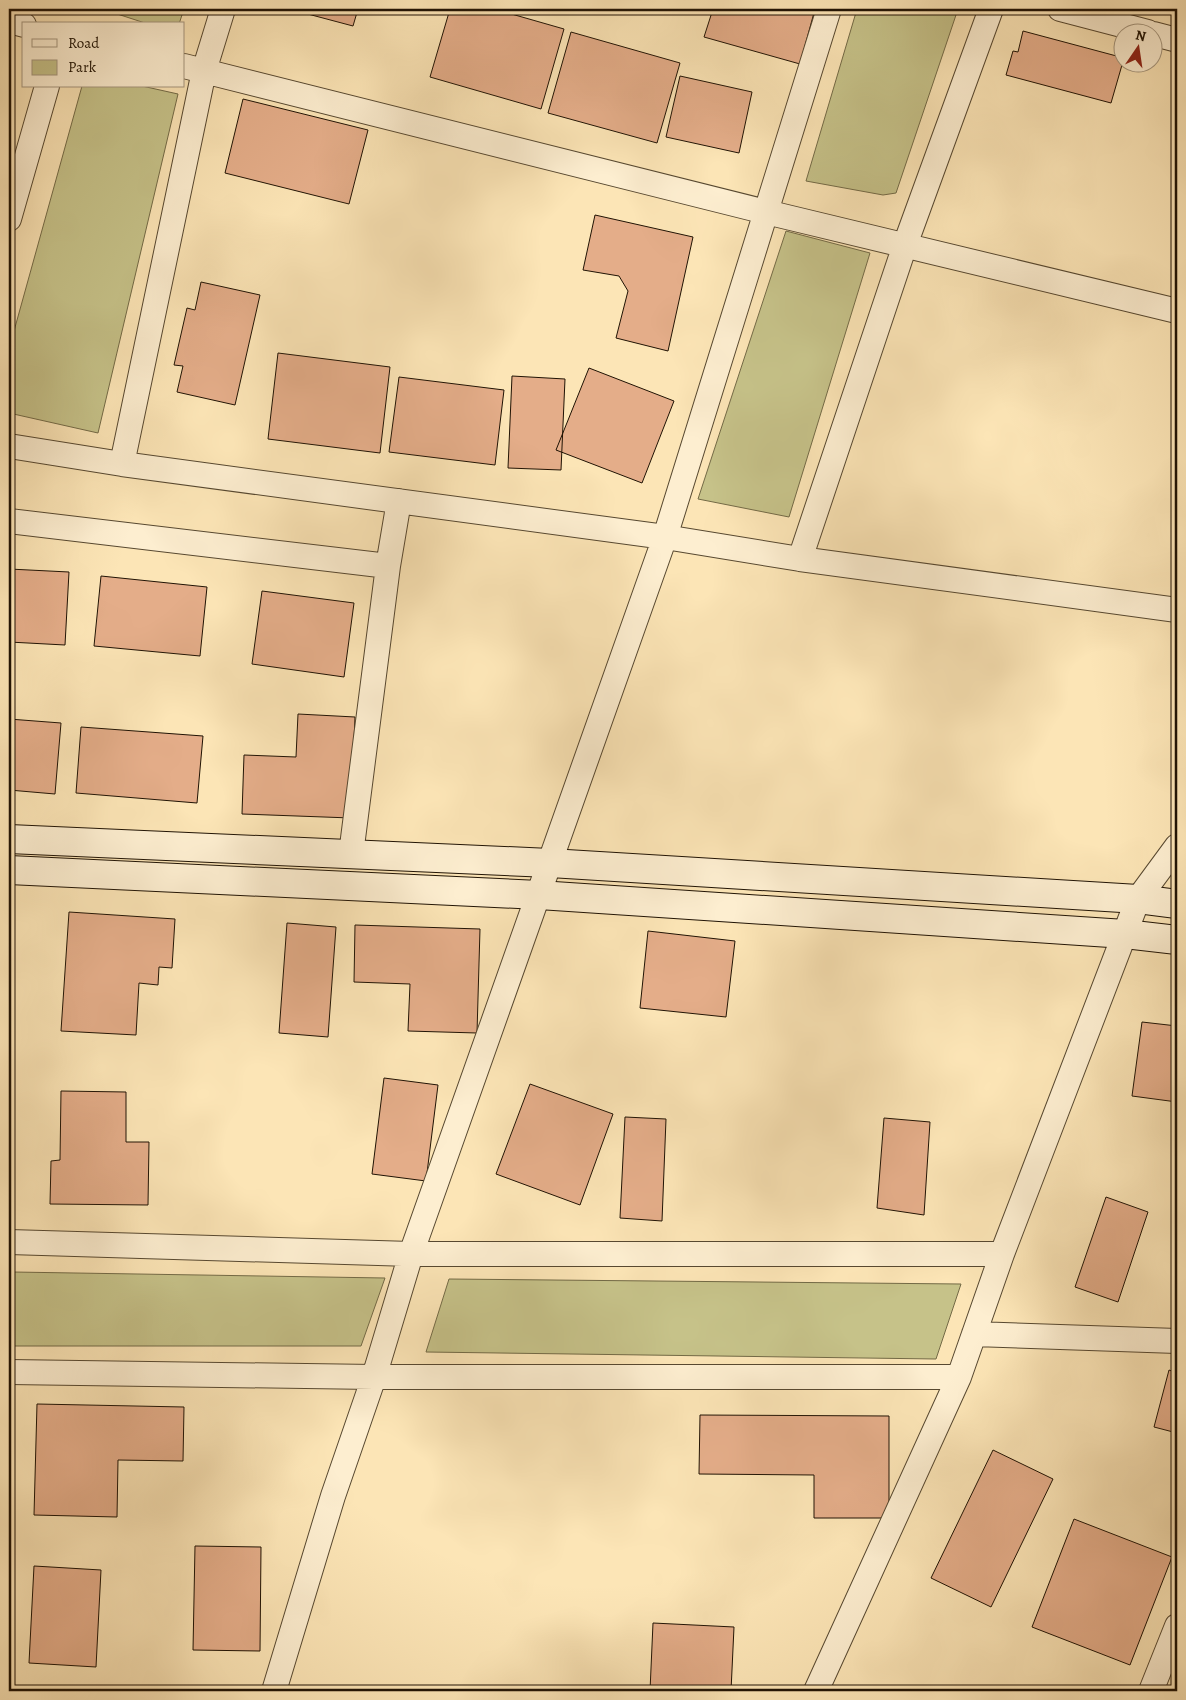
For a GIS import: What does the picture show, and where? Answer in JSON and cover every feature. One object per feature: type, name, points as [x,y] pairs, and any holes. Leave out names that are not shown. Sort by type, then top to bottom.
[{"type":"street","points":[[122,464],[194,68],[223,9]]},
{"type":"street","points":[[274,1691],[332,1496],[374,1377],[412,1254],[665,537],[829,9]]},
{"type":"street","points":[[800,559],[905,245],[991,9]]},
{"type":"street","points":[[1060,9],[1114,23]]},
{"type":"street","points":[[9,21],[22,24]]},
{"type":"street","points":[[1164,37],[1177,40]]},
{"type":"street","points":[[194,68],[766,212],[1177,311]]},
{"type":"street","points":[[9,219],[46,88]]},
{"type":"street","points":[[9,446],[122,464],[665,537],[800,559],[1177,610]]},
{"type":"street","points":[[351,854],[388,566],[399,501]]},
{"type":"street","points":[[9,521],[388,566]]},
{"type":"street","points":[[9,839],[550,863],[1138,899],[1177,904]]},
{"type":"street","points":[[816,1691],[959,1378],[1002,1254],[1138,899],[1177,846]]},
{"type":"street","points":[[9,870],[539,895],[1125,934],[1177,940]]},
{"type":"street","points":[[9,1242],[412,1254],[1002,1254]]},
{"type":"street","points":[[974,1334],[1177,1341]]},
{"type":"street","points":[[9,1372],[374,1377],[959,1378]]},
{"type":"street","points":[[1151,1691],[1177,1626]]},
{"type":"green space","points":[[102,9],[184,9],[180,22],[142,22]]},
{"type":"green space","points":[[857,9],[958,9],[896,193],[883,195],[806,181]]},
{"type":"green space","points":[[81,88],[151,88],[178,94],[98,433],[9,413],[9,349]]},
{"type":"green space","points":[[786,231],[870,253],[789,517],[698,499]]},
{"type":"green space","points":[[13,1272],[385,1278],[361,1346],[12,1346]]},
{"type":"green space","points":[[449,1279],[961,1284],[936,1359],[426,1352]]},
{"type":"building","points":[[289,9],[358,9],[353,26]]},
{"type":"building","points":[[450,9],[494,9],[564,29],[541,109],[430,77]]},
{"type":"building","points":[[713,9],[815,9],[800,64],[704,37]]},
{"type":"building","points":[[1023,31],[1114,55],[1114,72],[1120,72],[1111,103],[1006,75],[1013,51],[1018,52]]},
{"type":"building","points":[[571,32],[680,63],[657,143],[548,113]]},
{"type":"building","points":[[680,76],[752,92],[739,153],[666,137]]},
{"type":"building","points":[[243,99],[368,130],[349,204],[225,173]]},
{"type":"building","points":[[595,215],[693,237],[668,351],[616,338],[628,291],[619,276],[583,270]]},
{"type":"building","points":[[201,282],[260,295],[235,405],[177,392],[183,366],[174,365],[187,308],[195,310]]},
{"type":"building","points":[[278,353],[390,367],[380,453],[268,439]]},
{"type":"building","points":[[589,368],[674,401],[642,483],[556,450]]},
{"type":"building","points":[[512,376],[565,379],[561,470],[508,468]]},
{"type":"building","points":[[399,377],[504,390],[495,465],[389,452]]},
{"type":"building","points":[[9,569],[69,572],[65,645],[9,642]]},
{"type":"building","points":[[101,576],[207,587],[200,656],[94,646]]},
{"type":"building","points":[[262,591],[354,603],[344,677],[252,664]]},
{"type":"building","points":[[298,714],[355,717],[351,818],[242,814],[244,755],[296,757]]},
{"type":"building","points":[[9,719],[61,723],[55,794],[9,790]]},
{"type":"building","points":[[81,727],[203,736],[197,803],[76,793]]},
{"type":"building","points":[[69,912],[175,919],[172,968],[159,967],[158,985],[139,983],[136,1035],[61,1031]]},
{"type":"building","points":[[287,923],[336,927],[328,1037],[279,1033]]},
{"type":"building","points":[[355,925],[480,929],[477,1033],[408,1031],[410,984],[354,982]]},
{"type":"building","points":[[648,931],[735,941],[726,1017],[640,1008]]},
{"type":"building","points":[[1142,1022],[1177,1026],[1177,1102],[1132,1096]]},
{"type":"building","points":[[384,1078],[438,1085],[426,1181],[372,1174]]},
{"type":"building","points":[[530,1084],[613,1114],[580,1205],[496,1174]]},
{"type":"building","points":[[61,1091],[126,1092],[126,1142],[149,1142],[148,1205],[50,1204],[51,1161],[60,1160]]},
{"type":"building","points":[[625,1117],[666,1119],[662,1221],[620,1218]]},
{"type":"building","points":[[884,1118],[930,1122],[924,1215],[877,1208]]},
{"type":"building","points":[[1106,1197],[1148,1212],[1118,1302],[1075,1287]]},
{"type":"building","points":[[1169,1370],[1177,1373],[1177,1433],[1154,1427]]},
{"type":"building","points":[[37,1404],[184,1407],[183,1461],[118,1460],[117,1517],[34,1515]]},
{"type":"building","points":[[700,1415],[889,1416],[889,1518],[814,1518],[814,1475],[699,1474]]},
{"type":"building","points":[[993,1450],[1053,1479],[991,1607],[931,1578]]},
{"type":"building","points":[[1074,1519],[1172,1557],[1130,1665],[1032,1627]]},
{"type":"building","points":[[195,1546],[261,1547],[260,1651],[193,1650]]},
{"type":"building","points":[[34,1566],[101,1570],[96,1667],[29,1663]]},
{"type":"building","points":[[653,1623],[734,1627],[731,1691],[650,1691]]}]
